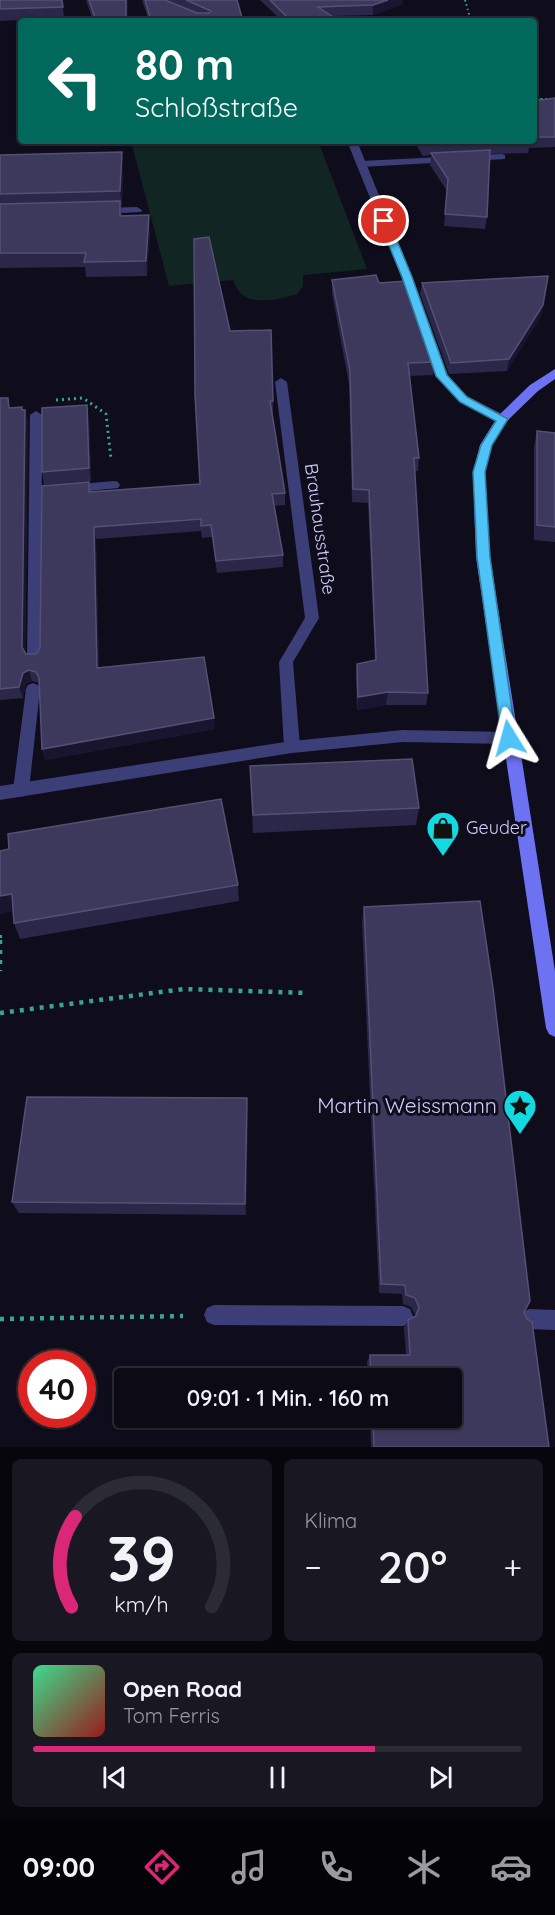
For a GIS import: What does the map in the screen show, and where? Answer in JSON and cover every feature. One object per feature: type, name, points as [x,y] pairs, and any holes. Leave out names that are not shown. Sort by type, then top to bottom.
[{"type":"street","points":[[353,144],[407,277],[442,376],[464,399],[502,419]]},
{"type":"street","points":[[361,164],[502,158]]},
{"type":"street","points":[[91,211],[137,210]]},
{"type":"street","points":[[555,373],[534,388],[502,419],[486,445],[479,472],[483,557],[555,1028]]},
{"type":"street","name":"Brauhausstraße","points":[[281,382],[312,618],[286,662],[292,747]]},
{"type":"street","points":[[34,659],[48,491],[36,415]]},
{"type":"street","points":[[48,491],[114,485]]},
{"type":"street","points":[[21,790],[33,689]]},
{"type":"street","points":[[0,793],[292,747],[403,735],[509,738]]},
{"type":"street","points":[[214,1315],[404,1316]]},
{"type":"street","points":[[529,1319],[555,1320]]},
{"type":"path","points":[[465,0],[470,18]]},
{"type":"path","points":[[235,14],[243,18]]},
{"type":"path","points":[[537,95],[548,107]]},
{"type":"path","points":[[541,99],[555,99]]},
{"type":"path","points":[[36,415],[52,401],[83,398],[106,414],[114,485]]},
{"type":"path","points":[[0,935],[0,971]]},
{"type":"path","points":[[0,1013],[184,989],[308,993]]},
{"type":"path","points":[[0,1319],[214,1315]]},
{"type":"green space","points":[[132,144],[319,144],[367,269],[303,275],[303,286],[297,294],[268,300],[246,297],[240,293],[233,280],[169,286]]},
{"type":"building","points":[[0,0],[62,0],[63,7],[0,9]]},
{"type":"building","points":[[89,0],[126,0],[126,18],[95,18]]},
{"type":"building","points":[[145,0],[165,0],[197,13],[209,13],[211,11],[186,0],[237,0],[242,18],[150,18]]},
{"type":"building","points":[[270,0],[388,0],[373,5],[318,7],[334,18],[288,18]]},
{"type":"building","points":[[555,98],[555,137],[537,137],[537,101]]},
{"type":"building","points":[[490,150],[487,217],[445,214],[448,179],[431,153]]},
{"type":"building","points":[[122,152],[120,191],[0,194],[0,155]]},
{"type":"building","points":[[120,201],[120,216],[149,215],[146,261],[84,262],[86,253],[0,253],[0,204]]},
{"type":"building","points":[[209,237],[230,331],[271,330],[273,401],[270,401],[285,493],[272,494],[283,555],[216,561],[211,525],[201,526],[201,519],[94,527],[97,668],[204,657],[214,718],[42,749],[39,678],[36,672],[29,670],[23,673],[19,687],[0,689],[0,398],[8,398],[9,408],[22,407],[22,410],[25,410],[22,647],[26,654],[36,654],[40,648],[42,486],[89,482],[89,492],[200,484],[195,395],[194,239]]},
{"type":"building","points":[[376,275],[379,283],[407,281],[435,362],[408,363],[419,458],[414,458],[428,693],[388,692],[358,697],[357,664],[376,660],[369,490],[353,489],[350,371],[332,280]]},
{"type":"building","points":[[548,276],[543,305],[509,359],[451,363],[422,283]]},
{"type":"building","points":[[87,405],[89,468],[42,472],[42,408]]},
{"type":"building","points":[[537,431],[555,433],[555,527],[537,525]]},
{"type":"building","points":[[412,759],[419,808],[253,815],[250,766]]},
{"type":"building","points":[[221,799],[238,885],[14,923],[12,894],[0,896],[0,851],[9,849],[8,834]]},
{"type":"building","points":[[480,901],[493,988],[530,1301],[524,1312],[527,1319],[532,1322],[549,1447],[374,1447],[373,1428],[462,1428],[462,1368],[371,1368],[370,1355],[410,1355],[408,1320],[416,1316],[419,1307],[415,1298],[406,1295],[405,1285],[381,1284],[364,907]]},
{"type":"building","points":[[27,1097],[247,1098],[245,1204],[12,1202]]},
{"type":"place","name":"Geuder","points":[[443,857]]},
{"type":"place","name":"Martin Weissmann","points":[[520,1135]]},
{"type":"route","points":[[384,221],[407,277],[442,376],[464,399],[502,419],[486,445],[479,472],[483,557],[509,738]]}]
